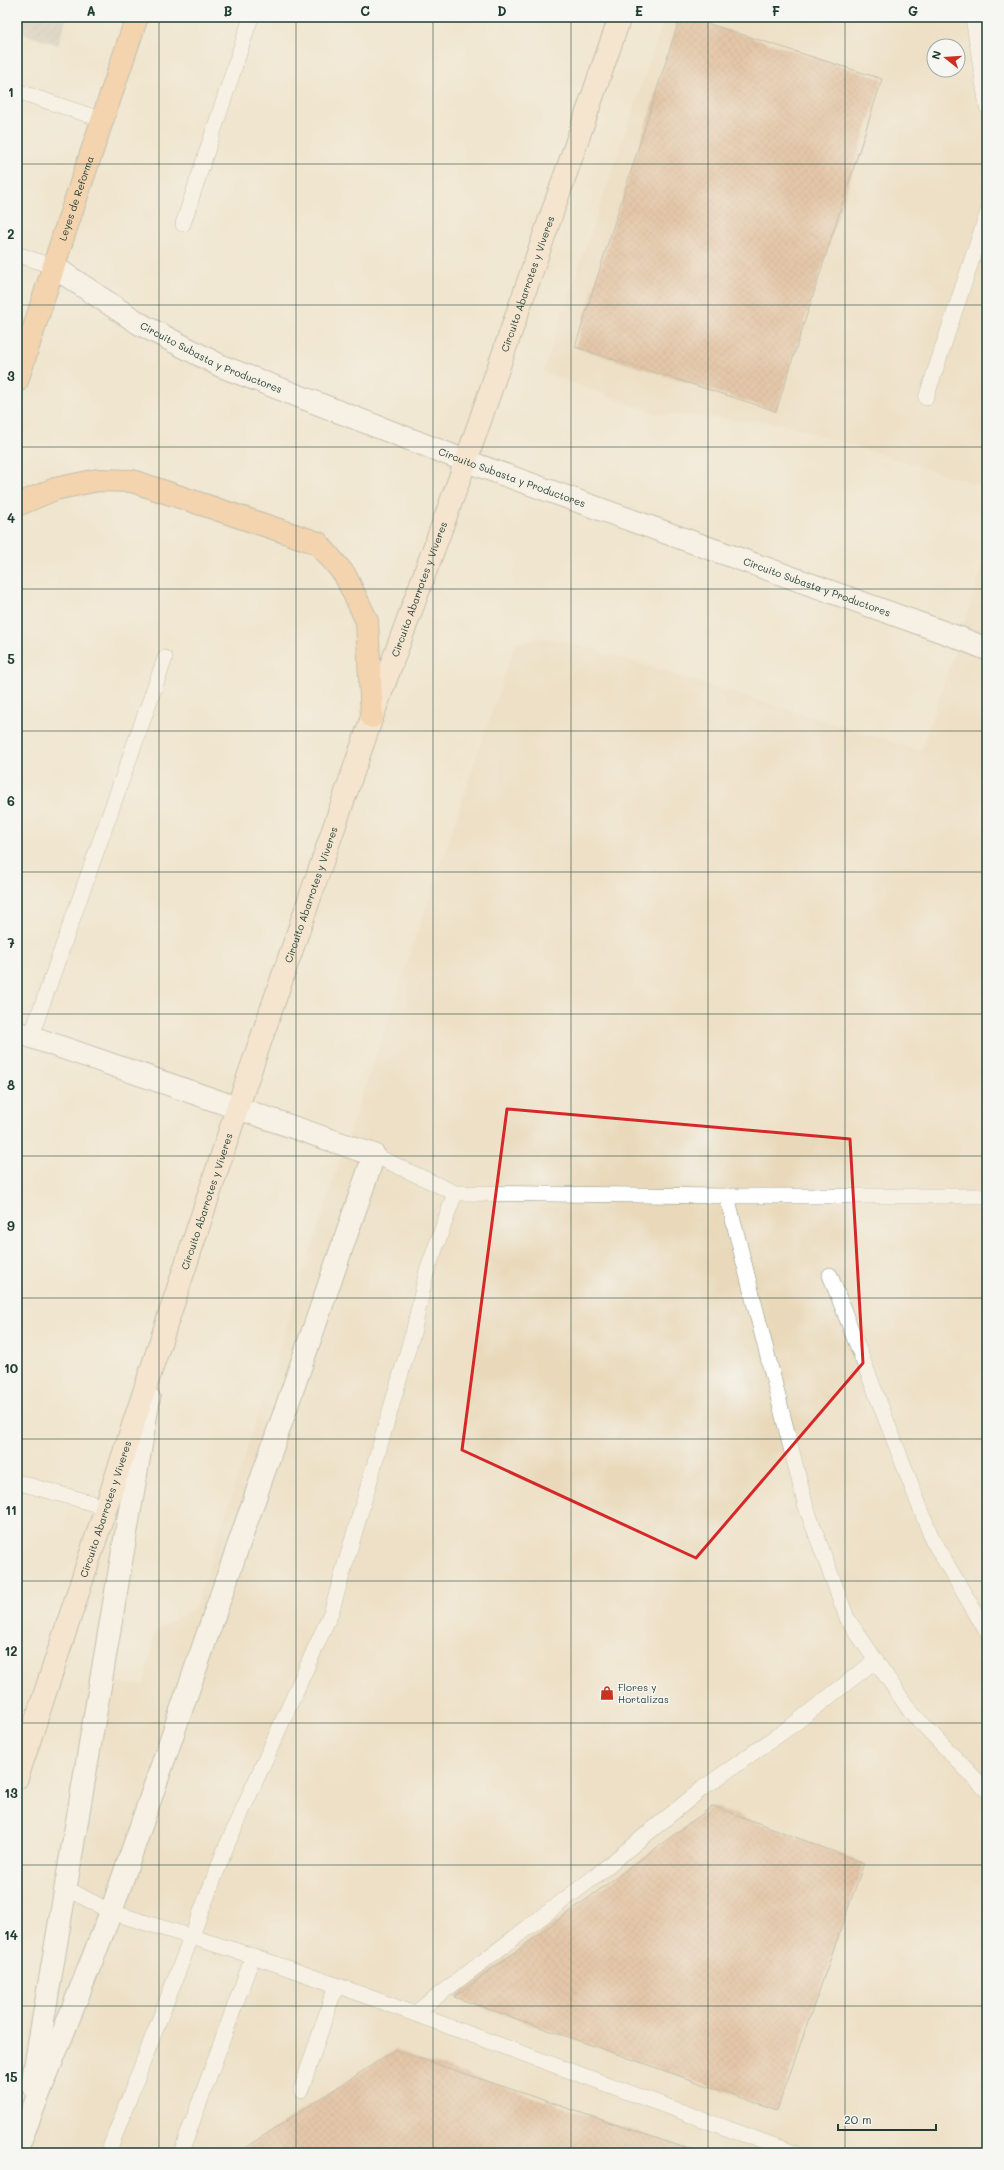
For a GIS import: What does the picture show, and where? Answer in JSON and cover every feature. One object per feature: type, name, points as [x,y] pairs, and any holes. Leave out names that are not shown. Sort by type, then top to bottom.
[{"type":"main road","name":"Leyes de Reforma","points":[[17,381],[138,17]]},
{"type":"main road","name":"Circuito Abarrotes y Víveres","points":[[17,1778],[237,1109],[372,717],[466,461],[620,17]]},
{"type":"main road","points":[[17,505],[55,489],[98,480],[132,481],[318,543],[345,575],[367,621],[372,717]]},
{"type":"street","name":"Circuito Subasta y Productores","points":[[54,267],[140,324],[221,366],[466,461],[950,634],[987,649]]},
{"type":"street","points":[[17,2149],[111,1912],[374,1155],[237,1109],[24,1034]]},
{"type":"street","points":[[25,2128],[156,1358]]},
{"type":"lane","points":[[183,224],[251,17]]},
{"type":"lane","points":[[973,17],[987,107]]},
{"type":"lane","points":[[17,92],[103,120]]},
{"type":"lane","points":[[926,398],[987,214]]},
{"type":"lane","points":[[17,254],[54,267]]},
{"type":"lane","points":[[24,1034],[165,658]]},
{"type":"lane","points":[[374,1155],[455,1194],[987,1196]]},
{"type":"lane","points":[[108,2153],[226,1847],[331,1613],[414,1329],[426,1274],[455,1194]]},
{"type":"lane","points":[[727,1196],[806,1507],[847,1618],[910,1711],[987,1791]]},
{"type":"lane","points":[[830,1275],[934,1541],[987,1632]]},
{"type":"lane","points":[[17,1482],[106,1507]]},
{"type":"lane","points":[[415,2013],[501,1946],[593,1878],[703,1788],[794,1724],[876,1661]]},
{"type":"lane","points":[[66,1888],[111,1912],[190,1938],[253,1956],[336,1985],[794,2153]]},
{"type":"lane","points":[[181,2153],[253,1956]]},
{"type":"lane","points":[[301,2090],[336,1985]]},
{"type":"highlighted area","points":[[507,1109],[850,1139],[863,1363],[696,1558],[462,1450]]},
{"type":"shaded area","points":[[17,17],[67,17],[58,45],[17,32]]},
{"type":"shaded area","points":[[665,17],[987,17],[987,488],[781,423],[657,414],[543,372]]},
{"type":"shaded area","name":"Flores y Hortalizas","points":[[987,555],[987,2153],[17,2153],[17,2114],[91,1682],[144,1685],[155,1631],[196,1607],[333,1181],[515,644],[540,638],[566,641],[921,751]]},
{"type":"building","points":[[680,17],[687,17],[882,79],[776,411],[575,347]]},
{"type":"building","points":[[713,1806],[864,1863],[777,2110],[454,1997]]},
{"type":"building","points":[[395,2050],[700,2153],[237,2153]]},
{"type":"place","name":"Flores y Hortalizas","points":[[607,1693]]}]
